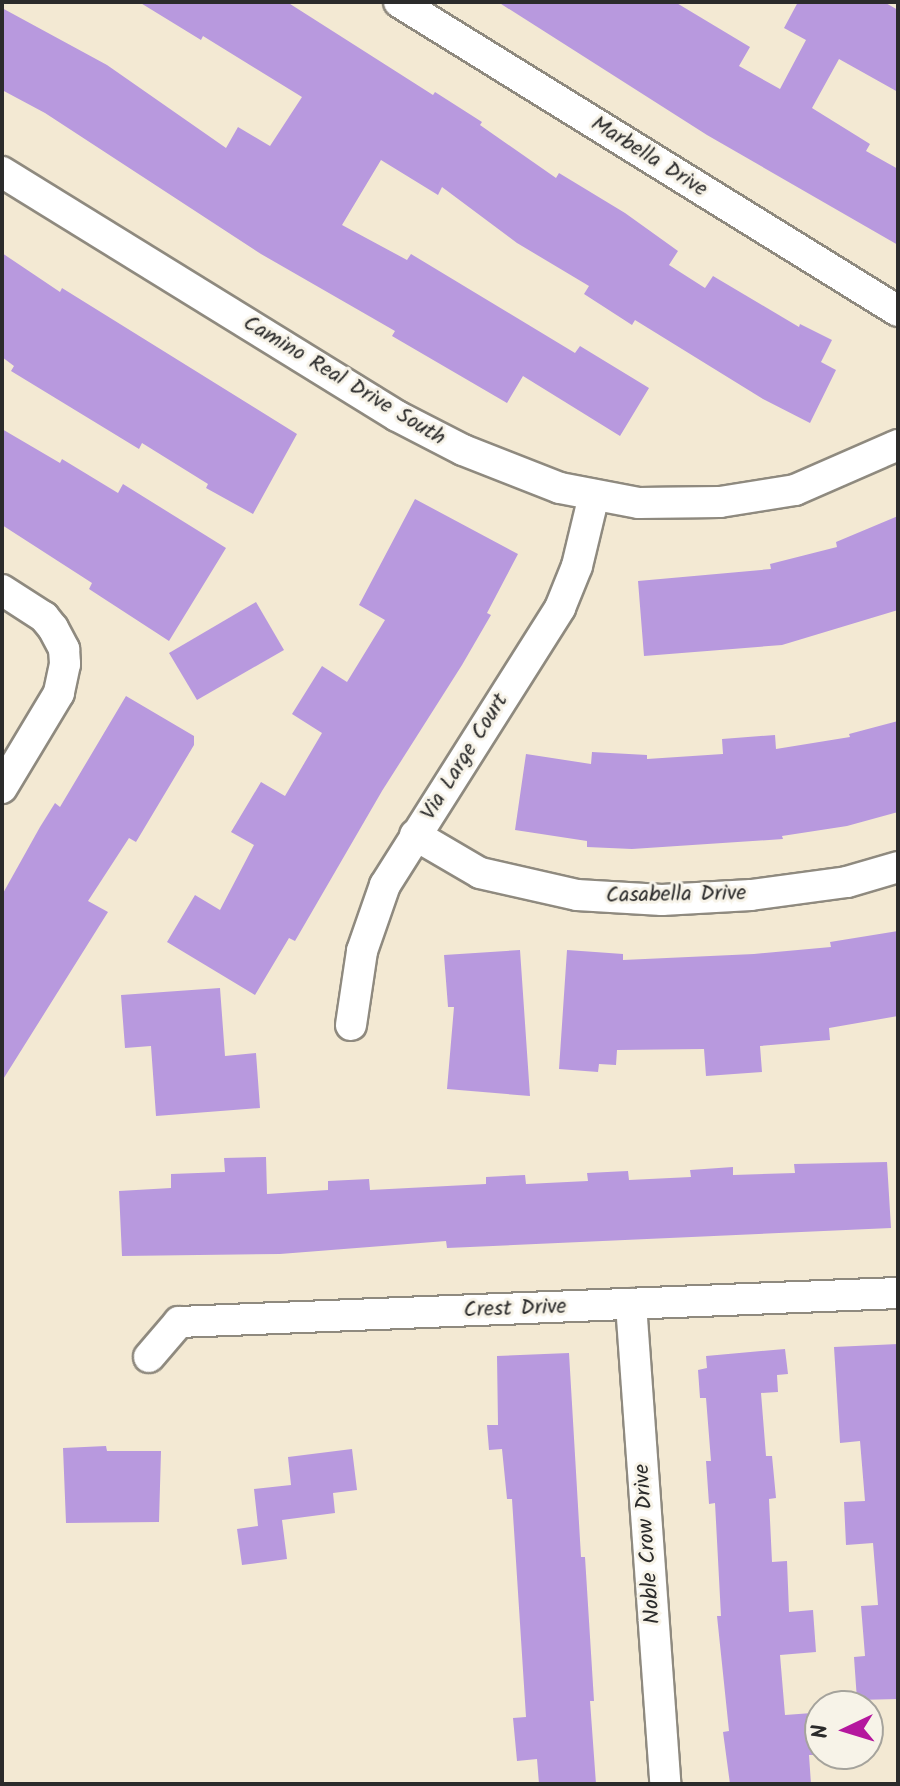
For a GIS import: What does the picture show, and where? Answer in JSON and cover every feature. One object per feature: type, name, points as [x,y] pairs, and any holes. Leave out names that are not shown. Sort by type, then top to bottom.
[{"type":"street","name":"Marbella Drive","points":[[399,2],[898,311]]},
{"type":"street","name":"Camino Real Drive South","points":[[2,172],[397,416],[463,450],[560,488],[639,503],[720,502],[795,490],[879,456],[898,445]]},
{"type":"street","name":"Via Large Court","points":[[351,1025],[362,951],[385,885],[560,608],[577,566],[594,495]]},
{"type":"street","points":[[2,590],[44,617],[64,649],[65,664],[59,693],[2,788]]},
{"type":"street","name":"Casabella Drive","points":[[415,835],[480,873],[577,895],[662,900],[751,895],[847,882],[898,867]]},
{"type":"street","name":"Crest Drive","points":[[149,1357],[179,1322],[898,1293]]},
{"type":"street","name":"Noble Crow Drive","points":[[631,1304],[665,1784]]},
{"type":"building","points":[[139,2],[287,2],[433,95],[435,92],[482,122],[480,125],[556,178],[559,173],[625,213],[678,251],[669,265],[705,288],[713,276],[799,327],[800,324],[832,340],[821,362],[836,370],[810,423],[763,399],[635,320],[632,325],[584,294],[589,286],[517,243],[442,187],[438,195],[381,160],[342,225],[407,260],[411,254],[575,353],[580,346],[649,388],[620,436],[523,376],[507,403],[392,336],[395,331],[261,254],[45,113],[2,90],[2,8],[107,65],[226,148],[238,127],[270,146],[302,97],[203,36],[201,40]]},
{"type":"building","points":[[498,2],[675,2],[750,47],[739,66],[780,89],[806,40],[784,28],[798,2],[884,2],[898,10],[898,92],[839,59],[812,108],[870,144],[866,151],[898,169],[898,245],[707,135]]},
{"type":"building","points":[[2,253],[60,292],[62,288],[297,434],[253,514],[206,488],[208,484],[142,443],[139,449],[11,371],[14,366],[2,357]]},
{"type":"building","points":[[2,429],[60,463],[62,459],[118,493],[123,484],[226,548],[169,641],[89,589],[92,583],[2,525]]},
{"type":"building","points":[[415,499],[518,554],[487,613],[491,615],[462,665],[382,791],[295,941],[289,938],[255,995],[167,942],[195,895],[220,910],[254,845],[231,832],[261,782],[285,796],[322,733],[292,714],[322,666],[347,682],[385,620],[359,605]]},
{"type":"building","points":[[898,516],[898,610],[782,645],[644,656],[638,581],[771,569],[770,564],[837,547],[836,542]]},
{"type":"building","points":[[256,602],[284,650],[197,700],[169,653]]},
{"type":"building","points":[[126,696],[194,736],[194,745],[136,842],[129,838],[88,901],[108,912],[2,1081],[2,895],[40,827],[55,803],[60,807]]},
{"type":"building","points":[[898,721],[898,812],[847,826],[782,836],[783,839],[632,849],[587,847],[587,841],[515,830],[526,754],[591,764],[592,752],[647,755],[647,759],[723,754],[722,739],[775,735],[776,749],[850,737],[849,734]]},
{"type":"building","points":[[898,931],[898,1016],[829,1028],[830,1040],[760,1046],[762,1072],[706,1076],[704,1049],[617,1050],[616,1065],[599,1064],[598,1072],[559,1069],[567,950],[623,954],[623,960],[754,954],[831,947],[830,942]]},
{"type":"building","points":[[520,950],[530,1096],[447,1089],[454,1007],[448,1007],[444,955]]},
{"type":"building","points":[[220,988],[225,1056],[256,1053],[260,1108],[156,1116],[151,1046],[125,1048],[121,995]]},
{"type":"building","points":[[266,1157],[267,1194],[328,1190],[328,1181],[369,1179],[370,1190],[486,1184],[486,1177],[525,1175],[526,1184],[588,1181],[587,1173],[628,1171],[629,1180],[691,1177],[690,1170],[733,1167],[733,1175],[795,1173],[794,1164],[887,1162],[891,1228],[447,1248],[446,1241],[280,1254],[122,1256],[119,1191],[171,1188],[171,1174],[225,1172],[224,1158]]},
{"type":"building","points":[[898,1344],[898,1699],[884,1699],[884,1690],[856,1690],[854,1657],[865,1656],[861,1606],[878,1605],[873,1543],[846,1545],[844,1502],[865,1501],[860,1441],[840,1443],[834,1347]]},
{"type":"building","points":[[785,1349],[788,1374],[777,1375],[778,1392],[761,1393],[766,1456],[772,1456],[776,1498],[769,1499],[772,1562],[787,1561],[789,1612],[813,1610],[816,1652],[780,1655],[785,1715],[804,1714],[804,1770],[810,1770],[811,1784],[730,1784],[723,1732],[729,1731],[717,1616],[721,1616],[715,1503],[709,1504],[706,1461],[711,1461],[706,1398],[700,1398],[698,1370],[707,1368],[706,1356]]},
{"type":"building","points":[[569,1353],[581,1557],[585,1557],[596,1784],[539,1784],[537,1759],[517,1761],[513,1718],[526,1717],[512,1499],[507,1499],[502,1449],[489,1450],[487,1425],[498,1425],[497,1356]]},
{"type":"building","points":[[106,1446],[107,1451],[161,1451],[159,1522],[66,1523],[63,1448]]},
{"type":"building","points":[[352,1449],[357,1490],[333,1493],[335,1513],[282,1520],[287,1559],[242,1565],[237,1529],[258,1526],[254,1489],[291,1485],[288,1457]]}]
